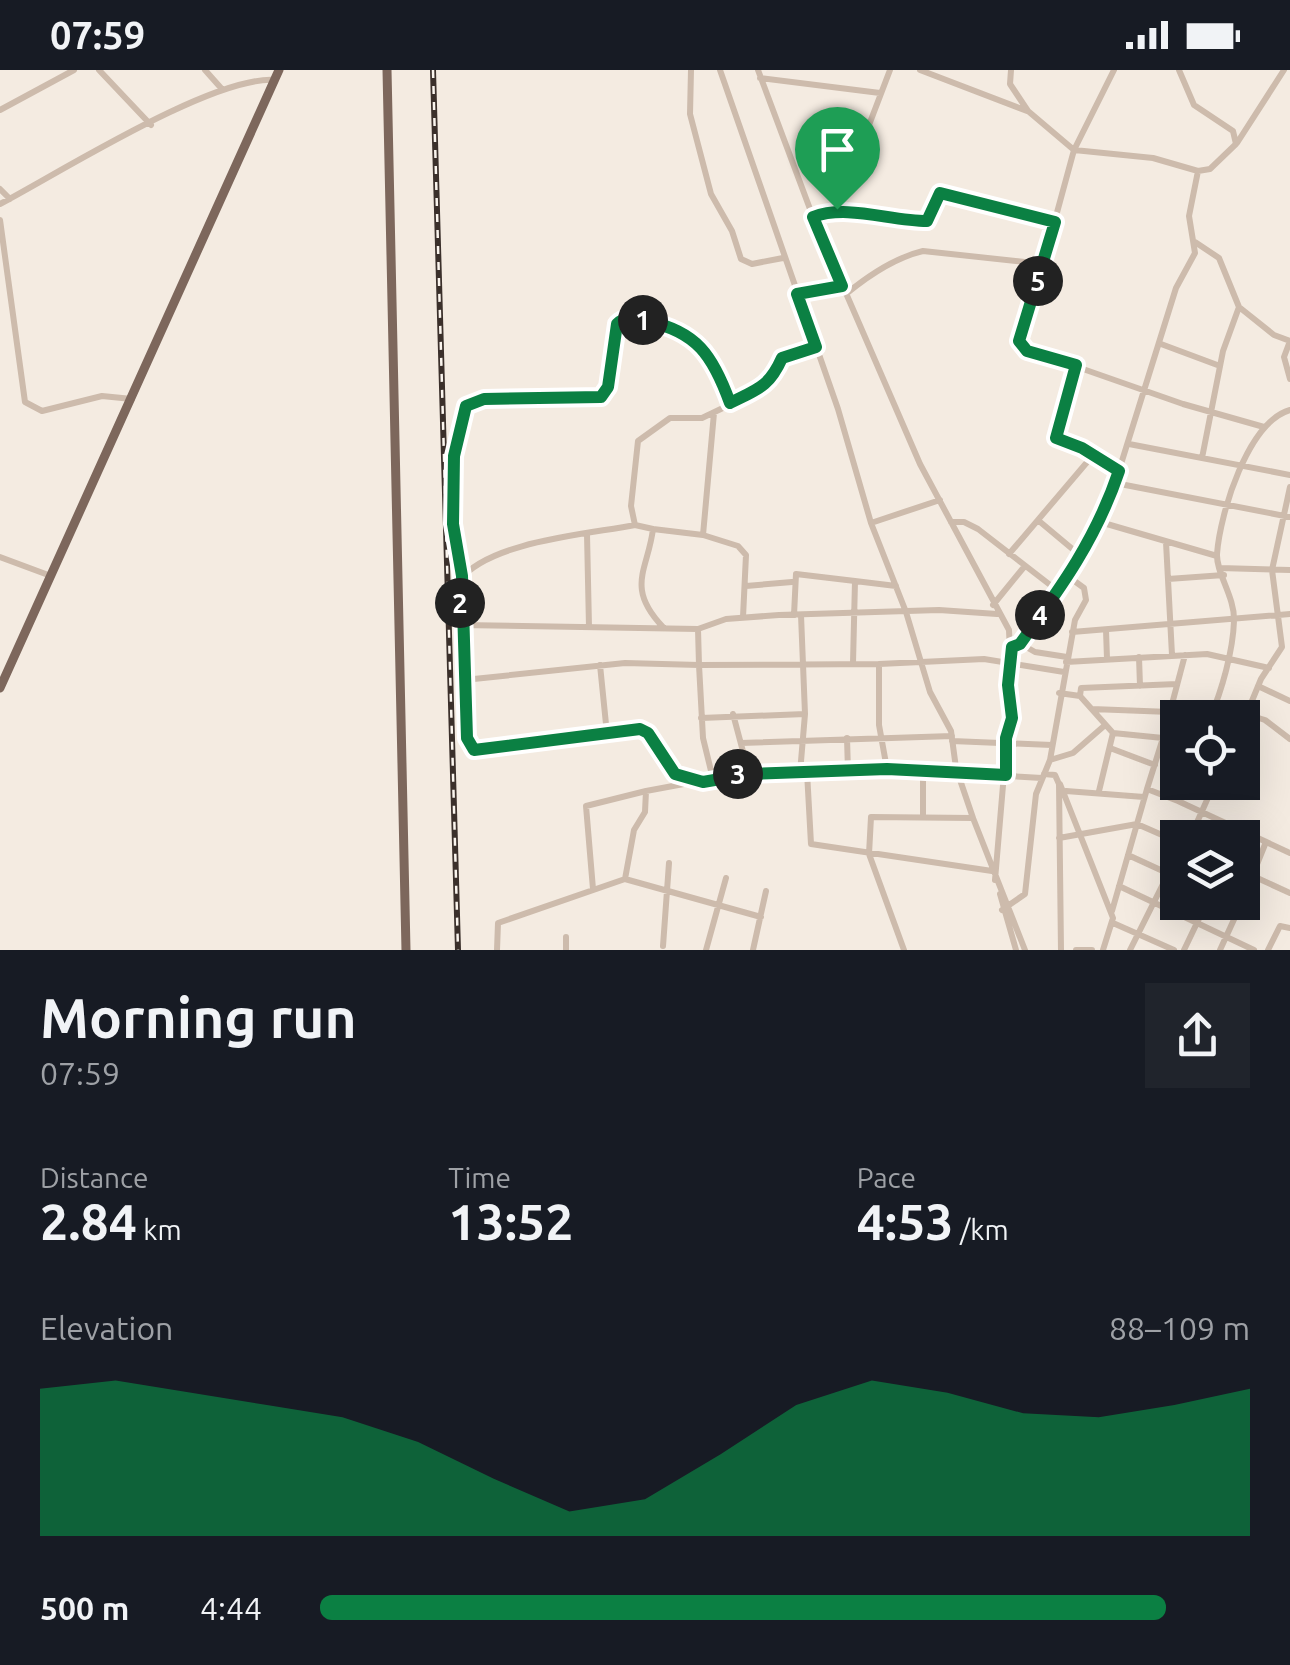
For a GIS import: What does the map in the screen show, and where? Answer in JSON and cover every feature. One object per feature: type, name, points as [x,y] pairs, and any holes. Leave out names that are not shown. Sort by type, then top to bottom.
[{"type":"main road","points":[[387,70],[406,950]]},
{"type":"main road","points":[[0,688],[277,75]]},
{"type":"street","points":[[58,70],[71,71]]},
{"type":"street","points":[[99,70],[151,125]]},
{"type":"street","points":[[204,70],[221,88]]},
{"type":"street","points":[[690,70],[688,107],[711,194],[732,231],[741,260],[746,264],[784,258]]},
{"type":"street","points":[[720,70],[816,347],[870,523],[906,612],[930,692],[952,739],[959,774],[995,881],[1025,950]]},
{"type":"street","points":[[837,209],[890,70]]},
{"type":"street","points":[[920,70],[1028,111]]},
{"type":"street","points":[[1012,70],[1010,84],[1028,111],[1074,150],[1153,158],[1198,171],[1210,169],[1236,144],[1284,70]]},
{"type":"street","points":[[1114,70],[1074,150],[1019,341],[1027,351],[1210,413],[1264,427]]},
{"type":"street","points":[[1179,70],[1194,106],[1233,131],[1236,144]]},
{"type":"street","points":[[0,110],[71,71]]},
{"type":"street","points":[[880,93],[759,74],[844,290],[940,500],[1016,645],[1066,660],[1227,656],[1268,668]]},
{"type":"street","points":[[0,204],[70,163],[221,88],[277,75]]},
{"type":"street","points":[[995,881],[1006,742],[1012,718],[1010,663],[1016,645],[1082,557],[1115,483],[1176,288],[1194,253],[1188,216],[1198,171]]},
{"type":"street","points":[[0,189],[10,199]]},
{"type":"street","points":[[813,217],[837,209],[865,217],[924,221],[940,193],[1055,222]]},
{"type":"street","points":[[0,220],[25,402],[42,412],[102,396],[132,399]]},
{"type":"street","points":[[1195,242],[1220,258],[1239,307],[1274,335],[1290,341],[1284,356],[1290,379]]},
{"type":"street","points":[[797,294],[844,290],[906,255],[923,251],[1043,264]]},
{"type":"street","points":[[1202,458],[1220,366],[1239,307]]},
{"type":"street","points":[[703,782],[675,774],[645,730],[478,752],[467,738],[460,625],[462,576],[453,524],[453,468],[460,413],[466,406],[484,399],[601,397],[608,387],[617,324],[631,318],[688,334],[716,367],[730,403]]},
{"type":"street","points":[[1160,344],[1220,366]]},
{"type":"street","points":[[636,525],[631,506],[638,441],[670,418],[702,418],[714,413],[772,379],[782,358],[791,352],[816,347]]},
{"type":"street","points":[[1076,365],[1055,437],[1094,454],[1119,471]]},
{"type":"street","points":[[1217,700],[1234,620],[1217,556],[1227,508],[1241,462],[1275,415],[1290,410]]},
{"type":"street","points":[[703,536],[714,413]]},
{"type":"street","points":[[1129,444],[1241,462],[1290,475]]},
{"type":"street","points":[[1009,554],[1094,454]]},
{"type":"street","points":[[1115,483],[1286,517]]},
{"type":"street","points":[[1252,700],[1278,655],[1283,636],[1272,570],[1290,488]]},
{"type":"street","points":[[870,523],[940,500]]},
{"type":"street","points":[[1039,520],[1082,557]]},
{"type":"street","points":[[951,522],[970,524],[1058,591]]},
{"type":"street","points":[[1100,522],[1217,556]]},
{"type":"street","points":[[462,576],[503,554],[567,535],[636,525],[703,536],[742,549],[748,562],[743,617]]},
{"type":"street","points":[[653,529],[640,579],[654,618],[664,628]]},
{"type":"street","points":[[588,534],[589,626]]},
{"type":"street","points":[[1166,541],[1172,656]]},
{"type":"street","points":[[0,557],[51,576]]},
{"type":"street","points":[[995,610],[1024,567]]},
{"type":"street","points":[[1168,579],[1222,572],[1290,570]]},
{"type":"street","points":[[746,586],[792,582],[801,574],[896,586]]},
{"type":"street","points":[[1006,908],[1025,894],[1059,693],[1072,632],[1086,594],[1070,577]]},
{"type":"street","points":[[853,663],[855,581]]},
{"type":"street","points":[[792,582],[803,662],[802,740],[809,842],[992,871]]},
{"type":"street","points":[[460,625],[698,629],[743,617],[995,610]]},
{"type":"street","points":[[1072,632],[1290,614]]},
{"type":"street","points":[[698,629],[701,718],[713,779]]},
{"type":"street","points":[[1106,630],[1108,659]]},
{"type":"street","points":[[1173,700],[1185,655]]},
{"type":"street","points":[[1278,655],[1290,661]]},
{"type":"street","points":[[1139,657],[1140,686]]},
{"type":"street","points":[[464,680],[600,666],[879,664],[984,659],[1064,672]]},
{"type":"street","points":[[879,664],[881,739],[887,769]]},
{"type":"street","points":[[600,666],[607,734]]},
{"type":"street","points":[[1080,696],[1081,688],[1178,684]]},
{"type":"street","points":[[1258,686],[1290,701]]},
{"type":"street","points":[[1059,693],[1080,696],[1113,734],[1160,738]]},
{"type":"street","points":[[1090,708],[1160,708]]},
{"type":"street","points":[[734,714],[749,774]]},
{"type":"street","points":[[701,718],[805,714]]},
{"type":"street","points":[[1260,718],[1290,739]]},
{"type":"street","points":[[1050,760],[1067,757],[1104,726]]},
{"type":"street","points":[[1099,791],[1113,734]]},
{"type":"street","points":[[741,743],[847,738],[1052,745]]},
{"type":"street","points":[[847,738],[848,770]]},
{"type":"street","points":[[1112,912],[1160,744]]},
{"type":"street","points":[[1110,748],[1154,764]]},
{"type":"street","points":[[593,889],[586,806],[646,791],[749,774],[848,770],[1054,775],[1066,791],[1112,912],[1113,922],[1103,950]]},
{"type":"street","points":[[923,816],[924,770]]},
{"type":"street","points":[[1059,784],[1061,950]]},
{"type":"street","points":[[625,878],[634,830],[645,812],[646,791]]},
{"type":"street","points":[[1066,791],[1146,793],[1178,801],[1290,853]]},
{"type":"street","points":[[1199,820],[1208,800]]},
{"type":"street","points":[[904,950],[870,854],[874,815],[973,818]]},
{"type":"street","points":[[1060,838],[1137,824],[1160,834]]},
{"type":"street","points":[[1260,855],[1266,842]]},
{"type":"street","points":[[1128,855],[1160,870]]},
{"type":"street","points":[[664,946],[669,863]]},
{"type":"street","points":[[497,950],[498,923],[625,878],[761,917]]},
{"type":"street","points":[[706,950],[726,878]]},
{"type":"street","points":[[1260,879],[1290,893]]},
{"type":"street","points":[[1119,886],[1254,950]]},
{"type":"street","points":[[1130,950],[1160,888]]},
{"type":"street","points":[[753,950],[766,891]]},
{"type":"street","points":[[1006,908],[1016,950]]},
{"type":"street","points":[[1184,950],[1198,920]]},
{"type":"street","points":[[1220,950],[1234,920]]},
{"type":"street","points":[[1113,922],[1174,950]]},
{"type":"street","points":[[1268,950],[1280,926],[1290,928]]},
{"type":"street","points":[[1006,950],[1010,934]]},
{"type":"street","points":[[566,937],[566,950]]},
{"type":"street","points":[[1076,950],[1092,950]]},
{"type":"railway","points":[[433,70],[458,950]]},
{"type":"route","points":[[940,193],[1055,222],[1019,341],[1027,351],[1076,365],[1056,438],[1096,455],[1119,471],[1106,512],[1081,562],[1020,644],[1012,647],[1008,685],[1012,718],[1006,738],[1006,775],[887,769],[732,775],[703,782],[675,774],[648,733],[640,729],[572,736],[486,752],[471,748],[462,671],[462,576],[453,524],[454,456],[460,413],[472,401],[484,399],[601,397],[608,387],[617,324],[623,318],[681,328],[716,367],[730,403],[750,395],[775,376],[782,358],[816,347],[797,294],[842,286],[813,217],[837,209],[865,217],[924,221],[930,219],[935,196],[940,193]]}]
